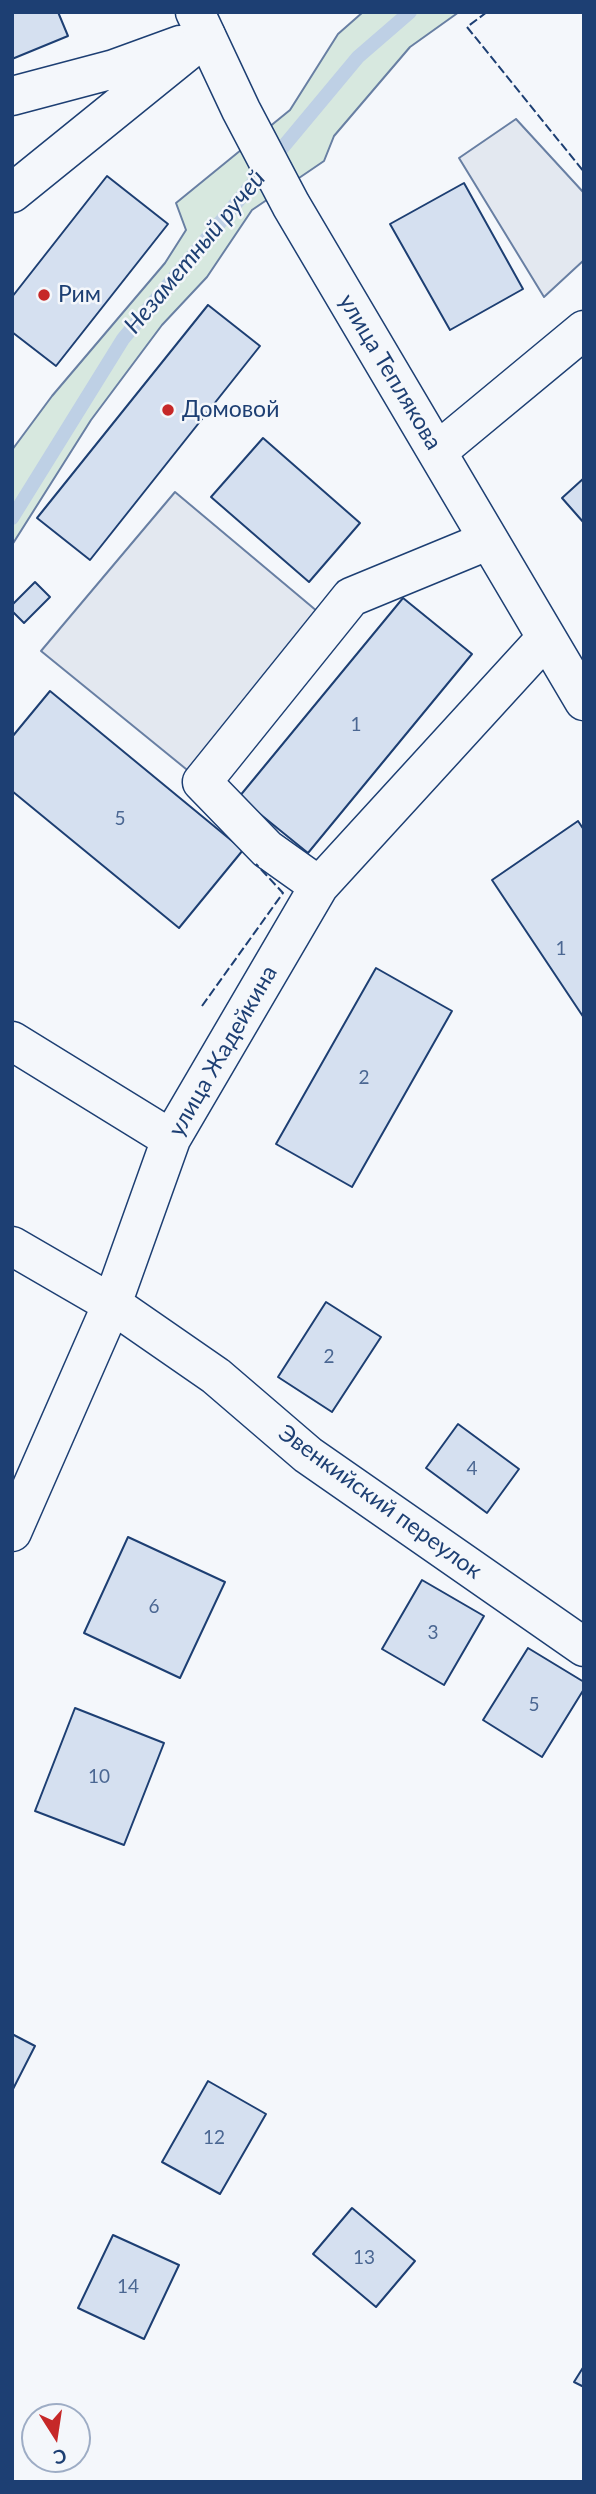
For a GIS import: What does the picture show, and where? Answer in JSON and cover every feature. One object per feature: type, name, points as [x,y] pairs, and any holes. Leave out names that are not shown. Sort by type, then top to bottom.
[{"type":"street","points":[[12,96],[114,69],[201,24]]},
{"type":"street","points":[[12,193],[201,24]]},
{"type":"street","name":"улица Теплякова","points":[[201,24],[241,110],[291,205],[438,452],[487,541],[584,701]]},
{"type":"street","points":[[438,452],[584,330]]},
{"type":"street","points":[[319,886],[267,849],[202,782],[351,597],[487,541]]},
{"type":"street","name":"улица Жадейкина","points":[[12,1532],[112,1304],[171,1139],[319,886],[545,639]]},
{"type":"street","points":[[12,1041],[171,1139]]},
{"type":"street","name":"Эвенкийский переулок","points":[[12,1246],[112,1304],[216,1376],[308,1455],[584,1647]]},
{"type":"shaded area","points":[[363,12],[459,12],[410,47],[334,136],[324,161],[252,210],[207,277],[162,325],[91,420],[12,545],[12,450],[52,396],[165,263],[186,230],[176,203],[290,110],[338,34]]},
{"type":"shaded area","points":[[516,119],[584,193],[584,260],[544,297],[459,158]]},
{"type":"shaded area","points":[[175,492],[330,622],[202,782],[41,651]]},
{"type":"building","points":[[12,12],[58,12],[68,36],[12,59]]},
{"type":"building","points":[[107,176],[168,224],[56,366],[12,332],[12,297]]},
{"type":"building","points":[[464,183],[523,289],[450,330],[390,224]]},
{"type":"building","points":[[208,305],[260,346],[90,560],[37,518]]},
{"type":"building","points":[[263,438],[360,523],[309,582],[211,497]]},
{"type":"building","points":[[584,478],[584,523],[562,498]]},
{"type":"building","points":[[35,582],[50,597],[24,623],[12,611],[12,605]]},
{"type":"building","points":[[403,598],[472,654],[308,853],[239,797]]},
{"type":"building","points":[[50,691],[243,850],[179,928],[12,791],[12,737]]},
{"type":"building","points":[[578,821],[584,830],[584,1018],[492,880]]},
{"type":"building","points":[[376,968],[452,1011],[352,1187],[276,1144]]},
{"type":"building","points":[[326,1302],[381,1337],[332,1412],[278,1377]]},
{"type":"building","points":[[458,1424],[519,1469],[487,1513],[426,1468]]},
{"type":"building","points":[[128,1537],[225,1582],[180,1678],[84,1633]]},
{"type":"building","points":[[422,1580],[484,1616],[444,1685],[382,1649]]},
{"type":"building","points":[[528,1648],[584,1682],[584,1689],[542,1757],[483,1720]]},
{"type":"building","points":[[75,1708],[164,1743],[124,1845],[35,1811]]},
{"type":"building","points":[[12,2034],[35,2046],[12,2091]]},
{"type":"building","points":[[208,2081],[266,2114],[220,2194],[162,2162]]},
{"type":"building","points":[[352,2208],[415,2261],[376,2307],[313,2254]]},
{"type":"building","points":[[113,2235],[179,2265],[144,2339],[78,2308]]},
{"type":"building","points":[[584,2366],[584,2387],[574,2382]]},
{"type":"waterway","name":"Незаметный ручей","points":[[12,518],[123,339],[358,57],[410,12]]},
{"type":"fence","points":[[487,12],[467,27],[584,172]]},
{"type":"fence","points":[[202,1006],[283,893],[256,864]]},
{"type":"place","name":"Рим","points":[[44,295]]},
{"type":"place","name":"Домовой","points":[[168,410]]}]
